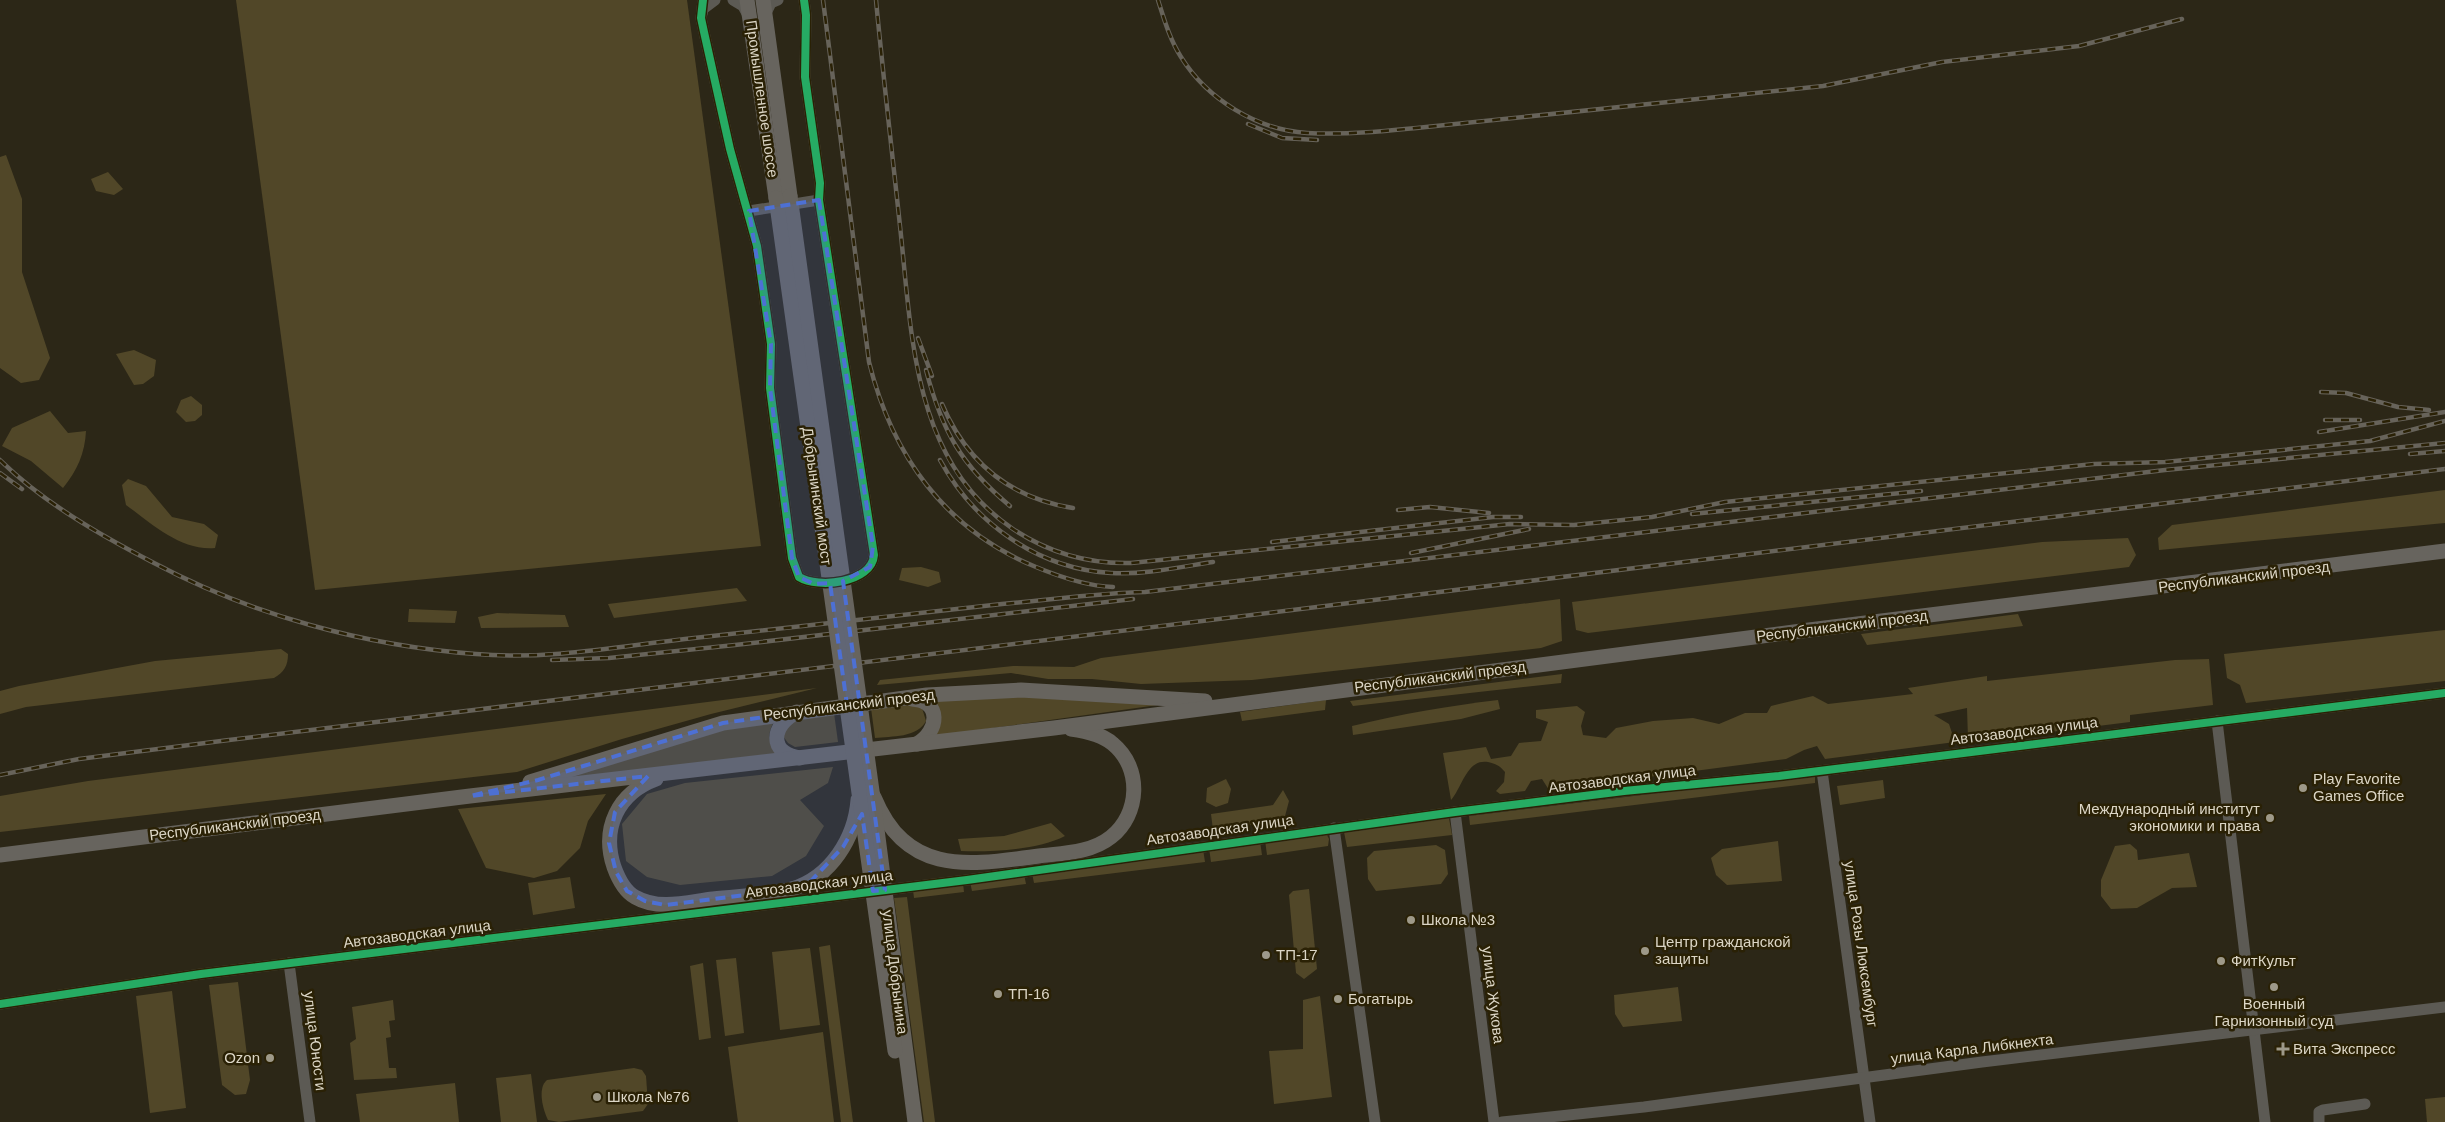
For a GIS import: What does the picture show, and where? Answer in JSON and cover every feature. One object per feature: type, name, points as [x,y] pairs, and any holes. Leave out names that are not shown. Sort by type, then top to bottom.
[{"type":"main road","name":"Промышленное шоссе","points":[[747,0],[759,11],[783,197]]},
{"type":"main road","name":"Добрынинский мост","points":[[783,197],[865,792]]},
{"type":"main road","name":"Республиканский проезд","points":[[0,855],[470,796],[1054,728],[1239,703],[2445,552]]},
{"type":"main road","name":"Республиканский проезд","points":[[470,796],[538,780],[697,729],[740,719],[952,692],[1021,690],[1239,703]]},
{"type":"main road","points":[[903,698],[918,699],[927,703],[933,712],[932,730],[925,739],[917,744]]},
{"type":"main road","points":[[798,711],[785,718],[779,726],[777,734],[778,743],[782,750],[790,756],[802,758]]},
{"type":"main road","points":[[865,792],[896,832],[910,845],[926,855],[944,862],[987,863],[1079,851],[1100,845],[1122,827],[1133,802],[1134,786],[1131,770],[1114,744],[1102,737],[1085,731],[1054,728]]},
{"type":"main road","points":[[688,772],[649,782],[629,795],[615,812],[609,833],[612,862],[620,881],[627,891],[634,896],[653,904],[675,904],[792,889],[811,881],[829,866],[851,833],[865,792]]},
{"type":"main road","name":"улица Добрынина","points":[[865,792],[906,1122]]},
{"type":"main road","name":"улица Добрынина","points":[[865,792],[914,1122]]},
{"type":"street","points":[[702,0],[701,18],[730,149],[749,211],[757,246],[771,344],[770,388],[792,558],[799,577],[814,584],[847,580],[864,573],[874,561],[874,555],[819,200],[820,183],[805,77],[806,15],[804,0]]},
{"type":"street","points":[[701,18],[703,9],[715,0]]},
{"type":"street","points":[[733,0],[742,6],[759,11],[778,0]]},
{"type":"street","points":[[794,0],[801,4],[806,15]]},
{"type":"street","points":[[749,211],[819,200]]},
{"type":"street","name":"Автозаводская улица","points":[[0,1004],[290,963],[967,880],[1455,812],[1822,771],[2217,720],[2445,693]]},
{"type":"street","points":[[2217,720],[2265,1122]]},
{"type":"street","name":"улица Розы Люксембург","points":[[1822,771],[1870,1122]]},
{"type":"street","name":"улица Жукова","points":[[1455,812],[1494,1122]]},
{"type":"street","points":[[1334,828],[1375,1122]]},
{"type":"street","name":"улица Юности","points":[[290,963],[310,1122]]},
{"type":"street","name":"улица Карла Либкнехта","points":[[1502,1122],[1652,1106],[2445,1007]]},
{"type":"street","points":[[2319,1122],[2318,1116],[2323,1110],[2365,1104]]},
{"type":"highlighted area","points":[[819,200],[873,546],[870,567],[843,581],[885,890],[873,891],[862,814],[843,847],[811,881],[792,889],[665,905],[645,901],[627,891],[616,872],[609,843],[615,812],[648,776],[470,796],[538,780],[723,723],[847,705],[830,583],[814,584],[799,577],[792,558],[770,388],[771,344],[749,211]]},
{"type":"shaded area","points":[[236,0],[687,0],[761,546],[315,590]]},
{"type":"shaded area","points":[[6,155],[22,199],[22,272],[50,358],[39,380],[21,383],[0,368],[0,157]]},
{"type":"shaded area","points":[[108,172],[123,189],[114,195],[96,191],[91,179]]},
{"type":"shaded area","points":[[134,350],[156,360],[154,376],[143,384],[134,385],[116,354]]},
{"type":"shaded area","points":[[191,396],[202,405],[202,415],[195,421],[186,422],[176,412],[181,400]]},
{"type":"shaded area","points":[[50,411],[68,433],[86,431],[84,447],[79,461],[63,488],[31,461],[2,446],[12,428]]},
{"type":"shaded area","points":[[128,479],[146,486],[172,517],[204,524],[218,535],[215,548],[202,548],[179,541],[157,528],[126,505],[122,485]]},
{"type":"shaded area","points":[[2445,490],[2445,523],[2159,550],[2158,538],[2172,525]]},
{"type":"shaded area","points":[[2128,538],[2136,555],[2129,567],[1588,633],[1576,630],[1572,602],[2042,542]]},
{"type":"shaded area","points":[[921,567],[939,572],[941,582],[928,587],[899,580],[902,568]]},
{"type":"shaded area","points":[[737,588],[747,601],[614,618],[608,604]]},
{"type":"shaded area","points":[[1560,599],[1562,641],[1541,648],[1252,680],[1141,684],[1092,679],[1048,679],[1011,673],[877,685],[880,680],[1013,666],[1074,667],[1101,658]]},
{"type":"shaded area","points":[[409,609],[457,611],[455,623],[408,622]]},
{"type":"shaded area","points":[[497,613],[565,615],[569,627],[481,628],[478,617]]},
{"type":"shaded area","points":[[2018,614],[2023,626],[1867,645],[1861,634]]},
{"type":"shaded area","points":[[2445,630],[2445,681],[2246,703],[2240,685],[2227,678],[2224,654]]},
{"type":"shaded area","points":[[281,649],[288,654],[287,662],[283,671],[274,678],[26,707],[0,714],[0,691],[19,686],[155,661]]},
{"type":"shaded area","points":[[2209,659],[2213,705],[2130,715],[2130,722],[2011,737],[2010,732],[1968,739],[1967,708],[1934,715],[1949,724],[1955,742],[1825,759],[1817,746],[1786,759],[1549,790],[1542,779],[1531,781],[1525,791],[1500,794],[1496,791],[1504,782],[1505,772],[1495,764],[1481,762],[1470,769],[1451,800],[1443,753],[1486,747],[1491,759],[1511,756],[1519,743],[1541,741],[1548,722],[1536,718],[1536,710],[1577,706],[1585,712],[1581,726],[1583,735],[1606,738],[1616,728],[1653,721],[1693,718],[1719,724],[1745,713],[1767,713],[1771,706],[1813,696],[1828,704],[1913,694],[1908,688],[1987,676],[1987,681],[2175,660]]},
{"type":"shaded area","points":[[1562,674],[1561,683],[1353,706],[1350,701]]},
{"type":"shaded area","points":[[817,688],[711,714],[622,739],[517,772],[0,832],[0,796],[88,781]]},
{"type":"shaded area","points":[[1019,693],[1158,705],[936,736],[931,698]]},
{"type":"shaded area","points":[[1326,700],[1325,710],[1242,721],[1240,712]]},
{"type":"shaded area","points":[[1498,700],[1500,709],[1461,719],[1353,735],[1352,726],[1425,711]]},
{"type":"shaded area","points":[[907,704],[922,708],[926,721],[922,727],[917,731],[904,735],[875,738],[871,708]]},
{"type":"shaded area","points":[[834,713],[838,742],[795,747],[788,743],[783,736],[788,722]]},
{"type":"shaded area","points":[[775,720],[769,734],[773,747],[780,756],[559,779],[690,736]]},
{"type":"shaded area","points":[[833,767],[828,783],[800,800],[824,826],[806,856],[772,876],[680,885],[647,877],[626,861],[622,824],[647,794],[685,783]]},
{"type":"shaded area","points":[[1815,774],[1815,783],[1470,825],[1469,816]]},
{"type":"shaded area","points":[[1226,779],[1231,789],[1228,803],[1216,807],[1206,802],[1207,788]]},
{"type":"shaded area","points":[[1883,780],[1885,798],[1840,805],[1837,786]]},
{"type":"shaded area","points":[[1283,790],[1289,801],[1284,820],[1213,830],[1211,814],[1273,805]]},
{"type":"shaded area","points":[[606,794],[588,821],[580,848],[557,871],[534,878],[486,868],[458,809]]},
{"type":"shaded area","points":[[1449,818],[1452,835],[1347,847],[1344,832]]},
{"type":"shaded area","points":[[1051,823],[1065,836],[1054,841],[1028,847],[987,851],[961,851],[958,839],[1004,836]]},
{"type":"shaded area","points":[[1326,833],[1329,839],[1328,846],[1267,855],[1265,840]]},
{"type":"shaded area","points":[[1260,841],[1262,855],[1211,862],[1209,848]]},
{"type":"shaded area","points":[[1778,841],[1782,881],[1727,885],[1716,875],[1711,858],[1722,849]]},
{"type":"shaded area","points":[[2130,844],[2137,850],[2138,860],[2189,853],[2197,887],[2172,888],[2137,908],[2111,909],[2101,896],[2101,880],[2115,846]]},
{"type":"shaded area","points":[[1436,845],[1445,850],[1448,874],[1441,884],[1376,891],[1368,879],[1367,858],[1374,851]]},
{"type":"shaded area","points":[[1203,849],[1205,862],[1034,883],[1032,873]]},
{"type":"shaded area","points":[[1024,874],[1026,884],[972,891],[970,882]]},
{"type":"shaded area","points":[[570,877],[575,908],[533,915],[528,883]]},
{"type":"shaded area","points":[[963,883],[964,892],[914,898],[913,890]]},
{"type":"shaded area","points":[[1309,889],[1317,969],[1304,979],[1296,973],[1289,895],[1293,891]]},
{"type":"shaded area","points":[[907,897],[935,1122],[924,1122],[894,898]]},
{"type":"shaded area","points":[[830,945],[853,1122],[841,1122],[819,947]]},
{"type":"shaded area","points":[[810,948],[820,1025],[780,1030],[772,952]]},
{"type":"shaded area","points":[[736,958],[744,1033],[725,1036],[716,960]]},
{"type":"shaded area","points":[[703,963],[711,1038],[699,1040],[690,966]]},
{"type":"shaded area","points":[[238,982],[250,1080],[246,1094],[235,1095],[222,1085],[209,985]]},
{"type":"shaded area","points":[[1678,987],[1682,1021],[1623,1027],[1615,1014],[1614,995]]},
{"type":"shaded area","points":[[172,991],[186,1108],[150,1113],[136,996]]},
{"type":"shaded area","points":[[1320,996],[1332,1097],[1274,1104],[1269,1051],[1303,1049],[1303,1000]]},
{"type":"shaded area","points":[[393,1000],[395,1020],[389,1021],[391,1037],[386,1038],[389,1068],[396,1068],[397,1078],[354,1080],[350,1043],[356,1039],[352,1007]]},
{"type":"shaded area","points":[[823,1032],[834,1122],[738,1122],[728,1047]]},
{"type":"shaded area","name":"Школа №76","points":[[634,1068],[642,1070],[646,1076],[648,1104],[643,1111],[559,1122],[548,1120],[544,1111],[542,1094],[542,1088],[547,1080]]},
{"type":"shaded area","points":[[531,1074],[537,1122],[501,1122],[496,1078]]},
{"type":"shaded area","points":[[455,1083],[459,1122],[360,1122],[356,1094]]},
{"type":"shaded area","points":[[2445,1097],[2445,1122],[2427,1122],[2425,1099]]},
{"type":"railway","points":[[823,0],[869,362],[879,396],[892,428],[908,458],[927,486],[949,510],[975,532],[1004,551],[1045,571],[1084,583],[1113,587]]},
{"type":"railway","points":[[876,0],[914,352],[923,393],[936,432],[954,468],[980,501],[1013,529],[1055,551],[1085,559],[1131,563],[1510,524],[1574,525],[1652,517],[1725,502],[2094,464],[2165,462],[2370,441],[2445,421]]},
{"type":"railway","points":[[1158,0],[1170,37],[1181,57],[1192,72],[1219,99],[1235,110],[1270,126],[1288,131],[1307,133],[1397,130],[1823,86],[1942,62],[2079,46],[2182,19]]},
{"type":"railway","points":[[1248,124],[1282,138],[1317,140]]},
{"type":"railway","points":[[918,338],[932,376]]},
{"type":"railway","points":[[926,370],[939,411],[956,446],[978,476],[1010,506]]},
{"type":"railway","points":[[2321,392],[2346,393],[2398,407],[2429,410]]},
{"type":"railway","points":[[942,404],[964,444],[993,474],[1029,496],[1073,508]]},
{"type":"railway","points":[[2319,432],[2445,412]]},
{"type":"railway","points":[[2325,420],[2360,420]]},
{"type":"railway","points":[[0,460],[17,476],[54,504],[113,541],[191,582],[270,613],[310,625],[393,644],[476,654],[528,655],[581,652],[1002,604],[1091,595],[1145,592],[2165,470],[2445,443]]},
{"type":"railway","points":[[2410,454],[2445,451]]},
{"type":"railway","points":[[940,460],[954,483],[971,504],[990,522],[1011,539],[1058,563],[1084,570],[1136,573],[1213,562]]},
{"type":"railway","points":[[0,775],[79,759],[229,740],[2445,469]]},
{"type":"railway","points":[[0,473],[22,489]]},
{"type":"railway","points":[[1692,514],[1921,491]]},
{"type":"railway","points":[[1398,510],[1430,507],[1489,513]]},
{"type":"railway","points":[[1272,542],[1493,517],[1521,517]]},
{"type":"railway","points":[[1411,553],[1529,529]]},
{"type":"railway","points":[[552,660],[609,658],[735,645],[1133,599]]},
{"type":"cycle path","points":[[703,0],[701,18],[704,32],[730,149],[757,246],[771,344],[770,388],[792,558],[799,577],[818,583],[831,583],[843,581],[864,572],[871,564],[874,555],[819,200],[820,183],[805,77],[806,15],[804,0]]},
{"type":"cycle path","points":[[0,1004],[201,974],[967,880],[1455,812],[1624,791],[1779,776],[2445,693]]},
{"type":"place","name":"Play Favorite Games Office","points":[[2303,788]]},
{"type":"place","name":"Международный институт экономики и права","points":[[2270,818]]},
{"type":"place","name":"Школа №3","points":[[1411,920]]},
{"type":"place","name":"Центр гражданской защиты","points":[[1645,951]]},
{"type":"place","name":"ТП-17","points":[[1266,955]]},
{"type":"place","name":"ФитКульт","points":[[2221,961]]},
{"type":"place","name":"Военный Гарнизонный суд","points":[[2274,987]]},
{"type":"place","name":"ТП-16","points":[[998,994]]},
{"type":"place","name":"Богатырь","points":[[1338,999]]},
{"type":"place","name":"Вита Экспресс","points":[[2283,1049]]},
{"type":"place","name":"Ozon","points":[[270,1058]]},
{"type":"place","name":"Школа №76","points":[[597,1097]]}]
